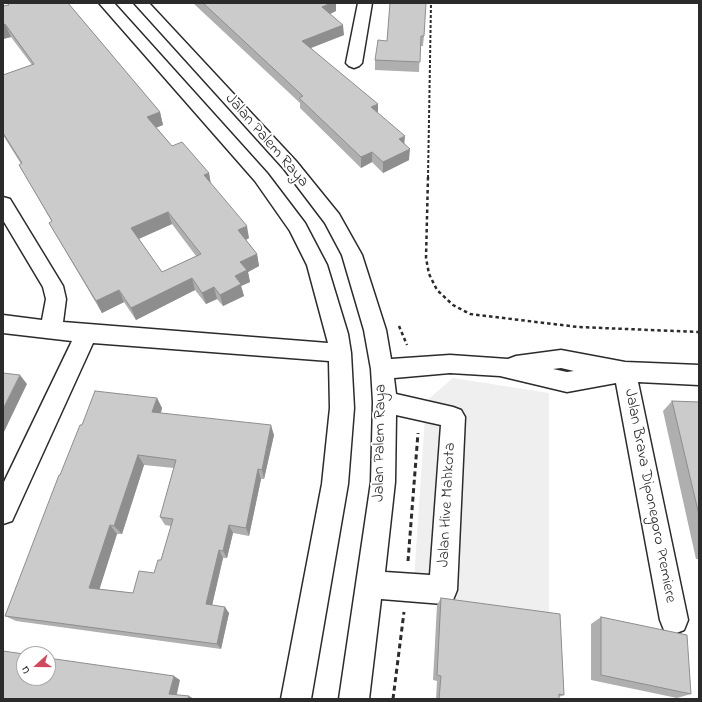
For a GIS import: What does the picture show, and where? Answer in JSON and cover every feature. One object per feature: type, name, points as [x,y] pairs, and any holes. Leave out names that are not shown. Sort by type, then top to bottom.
[{"type":"street","name":"Jalan Palem Raya","points":[[106,3],[261,177],[298,228],[317,265],[337,334],[340,353],[342,408],[335,484],[296,699]]},
{"type":"street","name":"Jalan Palem Raya","points":[[141,3],[290,165],[332,219],[352,255],[375,330],[382,370],[385,402],[382,482],[354,699]]},
{"type":"street","points":[[354,63],[365,3]]},
{"type":"street","points":[[3,204],[53,286],[56,299],[51,330]]},
{"type":"street","points":[[3,324],[86,334],[340,353]]},
{"type":"street","points":[[3,512],[86,334]]},
{"type":"street","points":[[382,370],[450,364],[500,367],[567,382],[625,372],[699,375]]},
{"type":"street","name":"Jalan Brava Diponegoro Premiere","points":[[625,372],[674,620]]},
{"type":"street","name":"Jalan Hive Mahkota","points":[[369,584],[443,590],[453,416],[385,402]]},
{"type":"path","points":[[431,3],[426,258],[429,274],[438,290],[453,305],[470,314],[578,327],[699,332]]},
{"type":"shaded area","points":[[453,378],[549,393],[549,615],[413,594],[426,401]]},
{"type":"building","points":[[7,3],[68,3],[160,112],[147,117],[172,146],[182,142],[209,173],[204,175],[247,226],[238,230],[257,254],[240,262],[247,270],[235,276],[241,284],[220,295],[214,287],[202,293],[192,278],[131,308],[119,290],[96,301],[49,223],[52,221],[19,165],[22,163],[3,133],[3,75],[34,64],[5,24],[3,25],[3,6],[9,5]],"holes":[[[168,212],[201,254],[162,272],[131,228]]]},
{"type":"building","points":[[203,3],[331,3],[322,7],[343,25],[302,41],[378,104],[371,107],[405,136],[399,139],[410,149],[383,162],[372,152],[361,157],[299,98],[303,96]]},
{"type":"building","points":[[390,3],[426,3],[424,36],[421,36],[420,62],[375,60],[378,40],[387,41]]},
{"type":"building","points":[[3,373],[20,375],[3,409]]},
{"type":"building","points":[[95,391],[157,398],[152,412],[271,425],[262,470],[258,469],[246,528],[229,525],[223,551],[219,550],[206,604],[225,607],[217,644],[5,616],[59,475],[80,425],[82,425]],"holes":[[[138,455],[176,460],[160,517],[173,519],[161,560],[158,560],[154,573],[139,571],[133,593],[89,588],[110,525],[114,526]]]},
{"type":"building","points":[[672,401],[699,402],[699,515]]},
{"type":"building","points":[[441,598],[560,614],[564,695],[559,694],[559,699],[439,699],[441,676],[437,675]]},
{"type":"building","points":[[601,617],[687,635],[691,694],[601,675]]},
{"type":"building","points":[[3,651],[16,653],[16,686],[56,686],[56,659],[174,676],[169,694],[189,696],[188,699],[3,699]]}]
